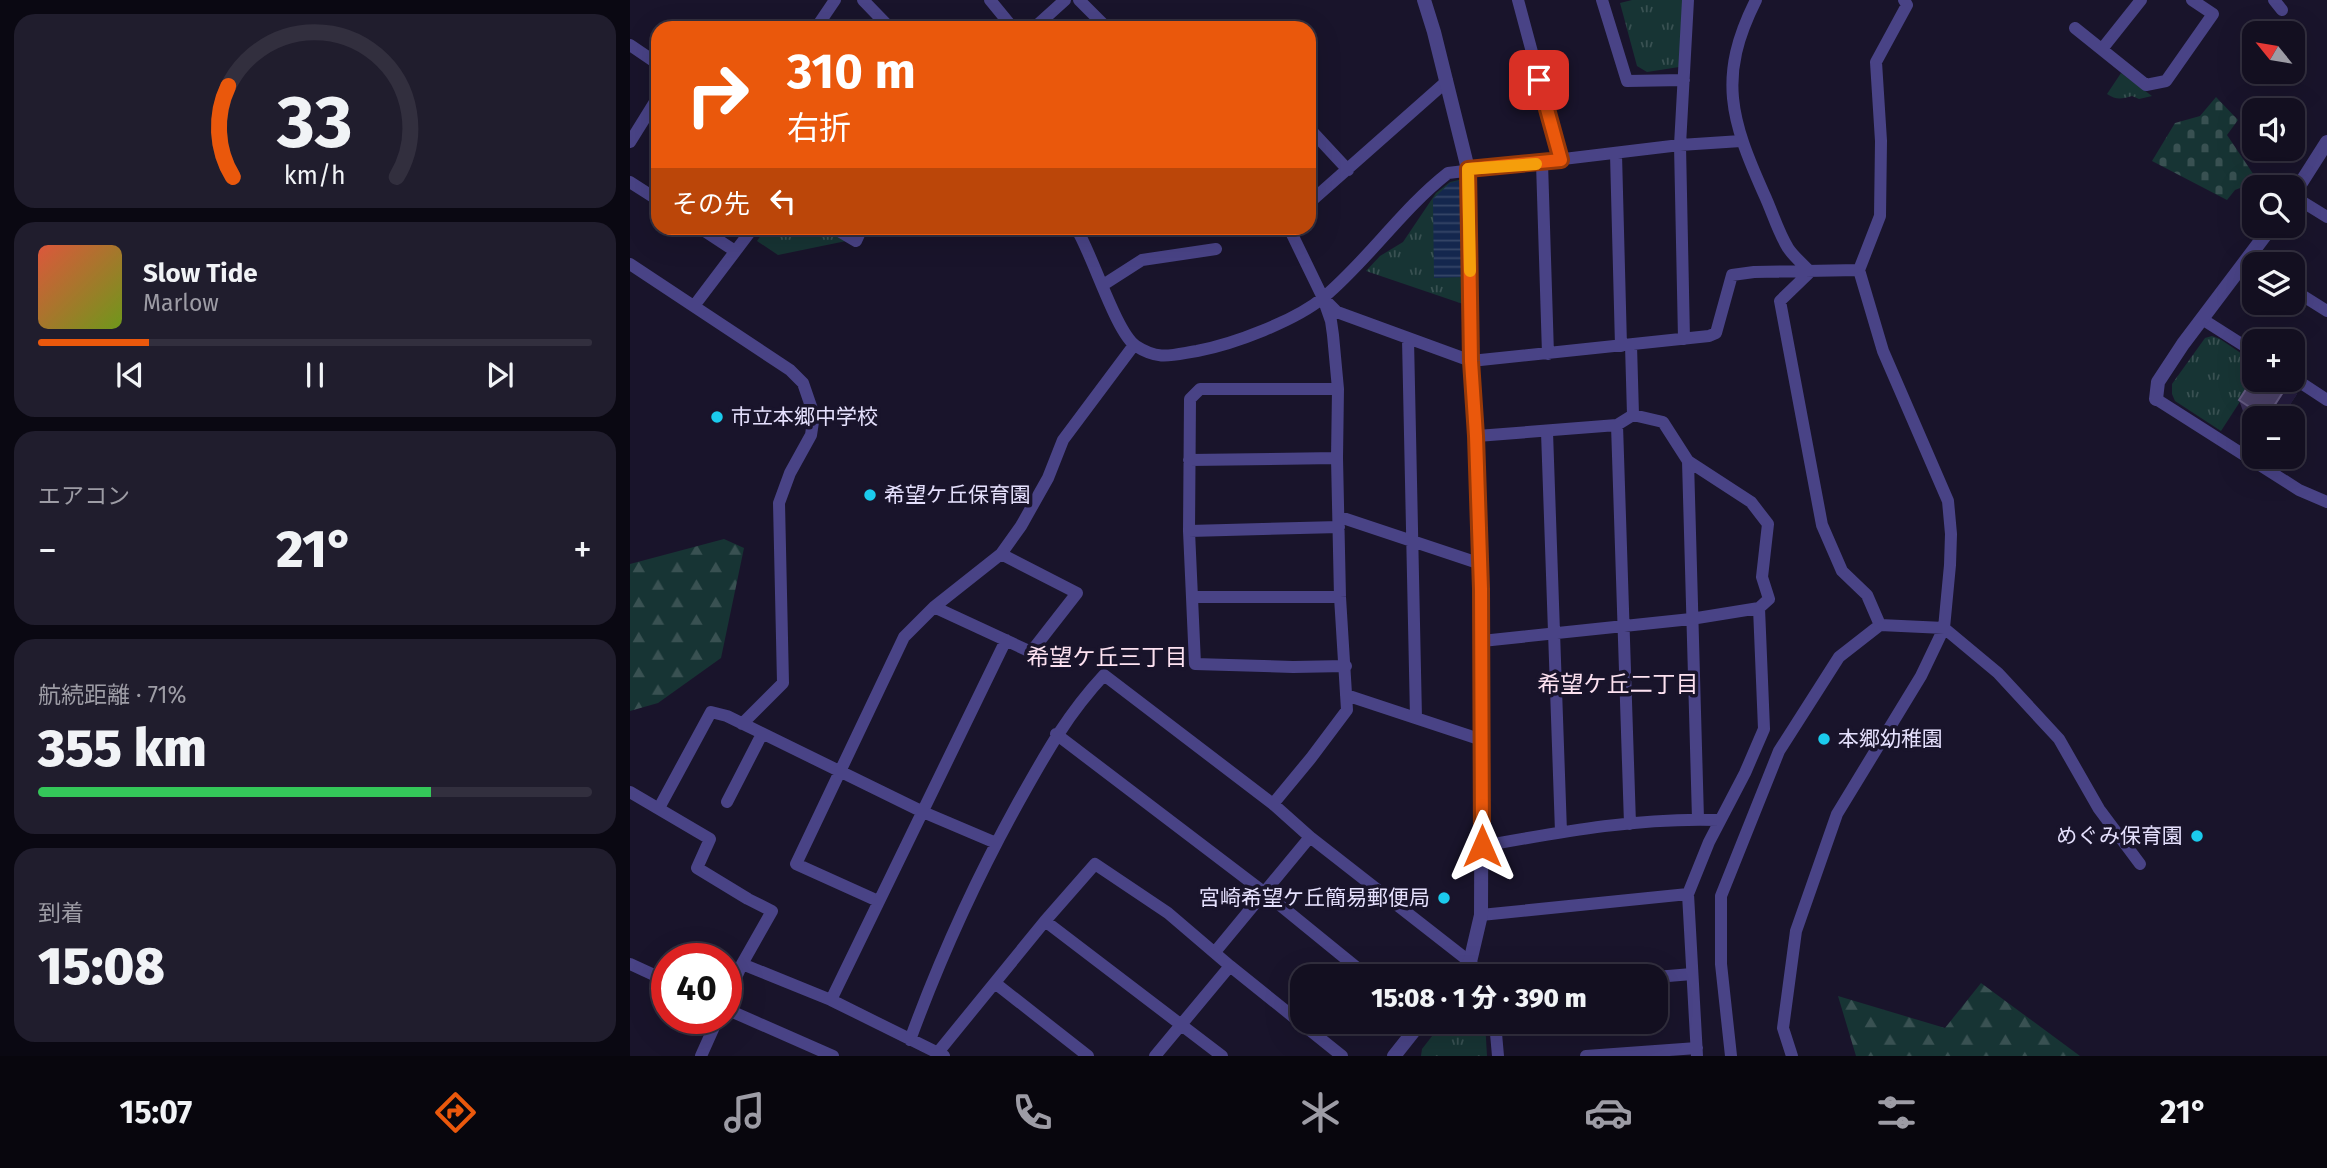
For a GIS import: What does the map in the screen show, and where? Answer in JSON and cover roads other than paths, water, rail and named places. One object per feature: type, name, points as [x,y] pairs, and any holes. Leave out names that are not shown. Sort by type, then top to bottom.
[{"type":"street","points":[[821,21],[835,0]]},
{"type":"street","points":[[863,0],[883,21]]},
{"type":"street","points":[[990,0],[1007,21]]},
{"type":"street","points":[[1042,21],[1065,0]]},
{"type":"street","points":[[1079,0],[1100,21]]},
{"type":"street","points":[[910,1040],[931,981],[996,843],[1056,734],[1104,675],[1273,804],[1470,962],[1481,915],[1482,641],[1471,361],[1468,169],[1424,0]]},
{"type":"street","points":[[1518,0],[1561,160]]},
{"type":"street","points":[[1602,0],[1627,81],[1684,80]]},
{"type":"street","points":[[1684,339],[1680,145],[1688,0]]},
{"type":"street","points":[[1756,0],[1744,24],[1734,60],[1732,105],[1741,141],[1788,248],[1810,272]]},
{"type":"street","points":[[1792,1056],[1783,1028],[1796,931],[1837,814],[1921,676],[1944,628],[1951,534],[1948,501],[1883,351],[1859,270],[1880,216],[1881,141],[1876,62],[1906,5],[1904,0]]},
{"type":"street","points":[[2102,49],[2141,0]]},
{"type":"street","points":[[2075,28],[2146,85],[2166,81],[2213,14],[2192,0]]},
{"type":"street","points":[[630,46],[651,60]]},
{"type":"street","points":[[1316,197],[1447,81]]},
{"type":"street","points":[[630,142],[651,108]]},
{"type":"street","points":[[1316,136],[1348,170]]},
{"type":"street","points":[[1079,235],[1113,311],[1133,345],[1160,357],[1215,348],[1295,315],[1323,298],[1426,191],[1448,173],[1680,145],[1741,141]]},
{"type":"street","points":[[2305,177],[2327,142]]},
{"type":"street","points":[[1616,154],[1626,345],[1633,415]]},
{"type":"street","points":[[1542,163],[1548,354]]},
{"type":"street","points":[[630,182],[651,196]]},
{"type":"street","points":[[2305,204],[2327,218]]},
{"type":"street","points":[[711,235],[735,251]]},
{"type":"street","points":[[694,306],[748,235]]},
{"type":"street","points":[[846,235],[856,241],[859,235]]},
{"type":"street","points":[[1273,804],[1347,710],[1340,597],[1338,389],[1331,321],[1323,298],[1292,235]]},
{"type":"street","points":[[1103,285],[1142,260],[1216,249]]},
{"type":"street","points":[[630,264],[790,370],[803,383],[814,415],[811,435],[790,473],[779,503],[783,683],[742,724]]},
{"type":"street","points":[[1323,298],[1338,312],[1471,361],[1684,339],[1716,333],[1732,275],[1754,272],[1859,270]]},
{"type":"street","points":[[1810,272],[1780,301],[1822,525],[1842,571],[1867,594],[1881,625]]},
{"type":"street","points":[[2242,272],[2202,319],[2158,382],[2156,399],[2299,490],[2327,502]]},
{"type":"street","points":[[2305,297],[2327,311]]},
{"type":"street","points":[[2202,319],[2242,344]]},
{"type":"street","points":[[1408,339],[1416,718]]},
{"type":"street","points":[[878,901],[796,864],[904,637],[934,607],[1000,554],[1021,526],[1048,478],[1063,440],[1133,345]]},
{"type":"street","points":[[2305,386],[2327,400]]},
{"type":"street","points":[[1338,389],[1200,389],[1190,399],[1189,531],[1195,664],[1346,666]]},
{"type":"street","points":[[1476,436],[1617,425],[1633,415],[1663,422],[1688,461],[1751,502],[1766,521],[1762,577],[1769,599],[1759,608],[1691,618],[1482,641]]},
{"type":"street","points":[[1617,425],[1630,824]]},
{"type":"street","points":[[1547,432],[1562,832]]},
{"type":"street","points":[[1189,460],[1337,458]]},
{"type":"street","points":[[1688,461],[1699,819]]},
{"type":"street","points":[[1189,531],[1339,522],[1412,540],[1480,564]]},
{"type":"street","points":[[934,607],[1031,652],[1077,593],[1000,554]]},
{"type":"street","points":[[1192,597],[1340,597]]},
{"type":"street","points":[[1586,1056],[1697,1052],[1688,894],[1764,729],[1759,608]]},
{"type":"street","points":[[1731,1056],[1721,964],[1721,896],[1779,751],[1839,657],[1881,625],[1944,628],[1998,673],[2059,739],[2099,809],[2140,864]]},
{"type":"street","points":[[831,1000],[1006,640]]},
{"type":"street","points":[[1346,695],[1482,740]]},
{"type":"street","points":[[659,808],[711,712],[727,716],[923,812],[996,843]]},
{"type":"street","points":[[727,802],[762,734]]},
{"type":"street","points":[[1056,734],[1265,893],[1352,964]]},
{"type":"street","points":[[630,792],[710,839],[696,868],[772,911],[742,964],[831,1000],[939,1054],[1045,921],[1095,864],[1168,913],[1342,1056]]},
{"type":"street","points":[[1482,846],[1630,824],[1720,820]]},
{"type":"street","points":[[1215,952],[1310,836]]},
{"type":"street","points":[[1481,915],[1688,894]]},
{"type":"street","points":[[1045,921],[1222,1056]]},
{"type":"street","points":[[630,964],[651,974]]},
{"type":"street","points":[[1155,1056],[1230,966]]},
{"type":"street","points":[[1668,976],[1692,974]]},
{"type":"street","points":[[995,983],[1088,1056]]},
{"type":"street","points":[[742,1016],[833,1056]]},
{"type":"street","points":[[701,1056],[711,1034]]},
{"type":"street","points":[[1394,1056],[1411,1034]]},
{"type":"street","points":[[1496,1034],[1498,1056]]},
{"type":"water","points":[[1462,180],[1462,277],[1434,278],[1433,199],[1450,183]]},
{"type":"place","name":"市立本郷中学校","points":[[717,417]]},
{"type":"place","name":"希望ケ丘保育園","points":[[870,495]]},
{"type":"place","name":"本郷幼稚園","points":[[1824,739]]},
{"type":"place","name":"めぐみ保育園","points":[[2197,836]]},
{"type":"place","name":"宮崎希望ケ丘簡易郵便局","points":[[1444,898]]},
{"type":"district","name":"希望ケ丘三丁目","points":[[1107,657]]},
{"type":"district","name":"希望ケ丘二丁目","points":[[1618,684]]}]
